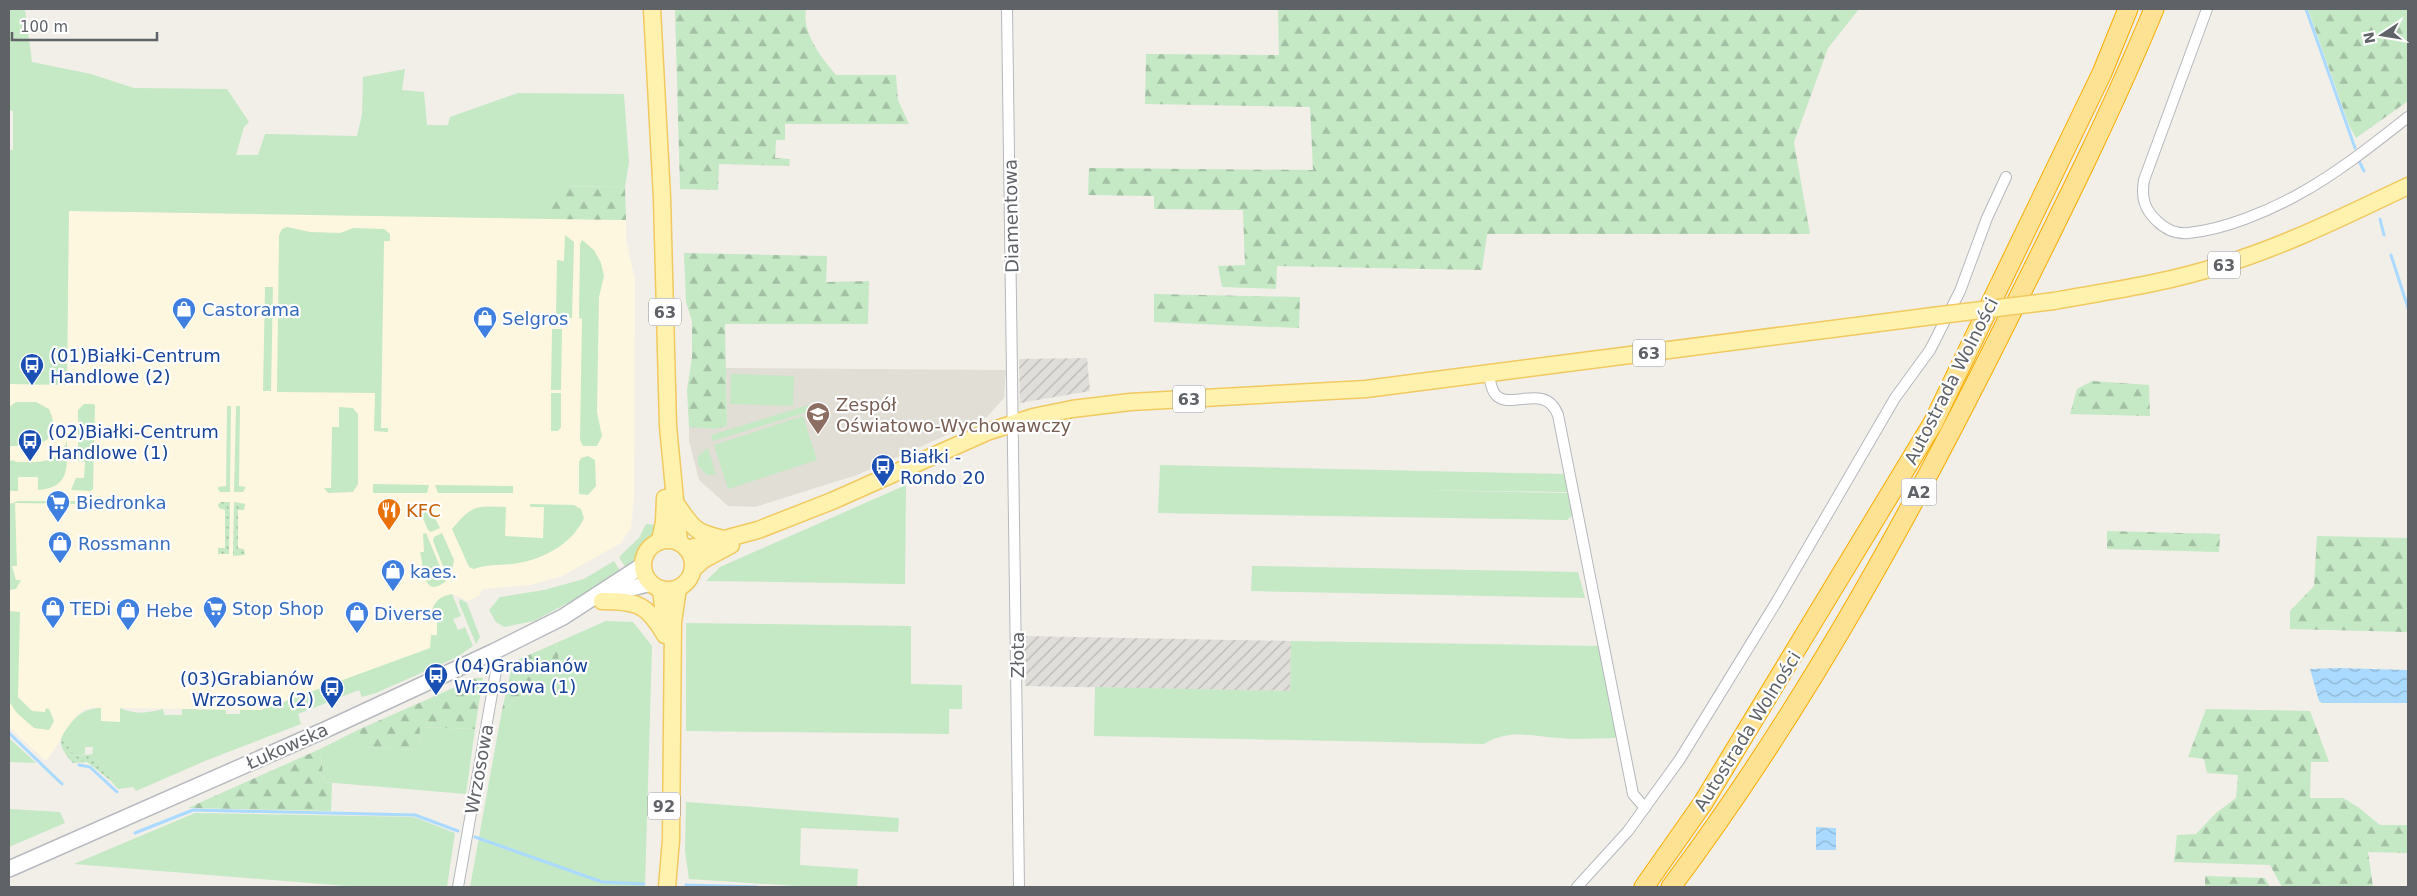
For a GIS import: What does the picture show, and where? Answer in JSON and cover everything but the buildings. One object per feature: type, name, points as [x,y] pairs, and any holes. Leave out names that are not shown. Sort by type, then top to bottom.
[{"type":"highway","name":"Autostrada Wolności","points":[[1644,887],[1704,803],[1933,423],[2102,73],[2128,9]]},
{"type":"highway","name":"Autostrada Wolności","points":[[1671,887],[1720,822],[1839,637],[1943,448],[2127,75],[2154,9]]},
{"type":"main road","name":"63","points":[[652,9],[662,198],[668,426],[674,502],[683,546],[692,558],[693,569]]},
{"type":"main road","name":"63","points":[[668,426],[664,522],[660,541],[670,540],[683,546],[726,540],[758,530],[832,501],[972,438],[1013,423],[1057,412],[1108,404],[1366,389],[2054,301],[2159,282],[2223,265],[2294,240],[2408,186]]},
{"type":"main road","points":[[674,502],[696,530],[704,535],[726,540]]},
{"type":"main road","name":"63","points":[[678,588],[689,579],[693,569],[703,560],[758,530]]},
{"type":"main road","points":[[660,541],[648,549],[643,565],[645,575],[656,586],[678,588]]},
{"type":"main road","name":"Łukowska","points":[[9,869],[493,652],[563,616],[643,565]]},
{"type":"main road","name":"Łukowska","points":[[563,616],[632,588],[656,586]]},
{"type":"main road","name":"92","points":[[656,586],[666,637],[664,812],[667,882]]},
{"type":"main road","name":"92","points":[[667,882],[671,831],[673,622],[678,588]]},
{"type":"main road","points":[[602,601],[626,602],[642,606],[654,617],[666,637]]},
{"type":"street","name":"Diamentowa","points":[[1007,9],[1013,423]]},
{"type":"street","points":[[2207,9],[2144,180],[2144,204],[2149,214],[2166,229],[2187,233],[2241,220],[2300,194],[2408,118]]},
{"type":"street","points":[[1577,887],[1628,830],[1680,758],[1777,601],[1895,398],[1930,350],[1960,291],[1987,218],[2006,177]]},
{"type":"street","points":[[1489,374],[1494,393],[1501,399],[1541,398],[1555,408],[1558,415],[1633,794],[1645,808]]},
{"type":"street","name":"Złota","points":[[1013,423],[1020,887]]},
{"type":"street","name":"Wrzosowa","points":[[458,887],[496,671],[493,652]]},
{"type":"shaded area","points":[[68,211],[626,220],[626,239],[635,280],[634,499],[631,528],[621,543],[562,576],[530,585],[482,589],[480,595],[468,601],[452,594],[437,615],[437,635],[431,648],[261,710],[121,708],[120,722],[100,721],[101,708],[83,710],[46,761],[9,727],[9,384],[67,385]]},
{"type":"shaded area","points":[[1087,358],[1090,391],[1020,403],[1019,359]]},
{"type":"shaded area","name":"Zespół Oświatowo-Wychowawczy","points":[[726,368],[1006,370],[1004,398],[987,417],[857,475],[755,507],[728,506],[699,480],[689,441],[689,427],[715,429],[727,426]]},
{"type":"shaded area","points":[[1024,636],[1291,641],[1290,691],[1025,686]]},
{"type":"green space","points":[[9,9],[25,9],[32,62],[91,74],[134,88],[227,89],[249,122],[244,127],[236,155],[258,155],[265,134],[357,136],[362,115],[363,77],[405,69],[402,90],[424,92],[427,125],[448,125],[450,117],[518,93],[624,94],[629,162],[625,187],[551,186],[551,219],[69,211],[67,385],[9,384],[9,150],[13,150],[13,111],[9,110]]},
{"type":"green space","points":[[675,9],[806,9],[807,27],[814,45],[836,75],[896,75],[898,100],[909,124],[785,124],[785,140],[776,140],[775,158],[790,159],[789,166],[719,164],[718,190],[680,189]]},
{"type":"green space","points":[[1278,9],[1859,9],[1828,48],[1794,142],[1810,234],[1487,234],[1482,270],[1277,266],[1276,289],[1222,287],[1218,266],[1245,265],[1243,210],[1154,209],[1154,196],[1088,195],[1089,168],[1313,170],[1310,107],[1145,104],[1146,54],[1279,55]]},
{"type":"green space","points":[[2308,9],[2408,9],[2408,101],[2356,138],[2349,125]]},
{"type":"green space","points":[[551,186],[625,187],[626,220],[551,219]]},
{"type":"green space","points":[[287,227],[310,232],[340,233],[353,228],[384,229],[390,234],[390,241],[384,241],[381,428],[388,428],[388,432],[374,431],[375,393],[277,392],[279,235],[282,229]]},
{"type":"green space","points":[[565,235],[574,242],[572,318],[566,318],[565,315],[556,315],[557,260],[564,261]]},
{"type":"green space","points":[[582,240],[594,250],[601,263],[604,276],[599,297],[597,412],[602,436],[597,446],[583,446],[580,440],[582,319],[579,318],[580,244]]},
{"type":"green space","points":[[684,253],[827,256],[826,282],[869,281],[868,324],[725,324],[727,426],[715,429],[689,427],[687,390],[692,357],[692,321],[686,302]]},
{"type":"green space","points":[[265,287],[273,287],[271,391],[263,391]]},
{"type":"green space","points":[[1154,294],[1300,297],[1299,328],[1154,322]]},
{"type":"green space","points":[[552,329],[562,329],[561,390],[551,390]]},
{"type":"green space","points":[[731,374],[794,376],[793,406],[730,404]]},
{"type":"green space","points":[[2092,381],[2149,385],[2150,416],[2070,414],[2077,389]]},
{"type":"green space","points":[[551,393],[561,393],[561,427],[558,431],[551,431]]},
{"type":"green space","points":[[16,402],[36,402],[49,409],[53,421],[53,430],[50,437],[37,444],[9,446],[9,407]]},
{"type":"green space","points":[[84,404],[94,404],[95,406],[93,489],[91,491],[71,490],[76,478],[84,478],[85,462],[78,461],[78,410]]},
{"type":"green space","points":[[812,404],[814,410],[713,441],[711,435]]},
{"type":"green space","points":[[227,406],[231,406],[230,492],[220,492],[218,487],[226,486]]},
{"type":"green space","points":[[236,406],[240,406],[239,486],[246,487],[243,492],[234,492]]},
{"type":"green space","points":[[339,407],[353,408],[358,414],[358,484],[353,492],[328,493],[324,488],[331,488],[332,427],[339,427]]},
{"type":"green space","points":[[803,416],[817,460],[728,489],[714,445]]},
{"type":"green space","points":[[67,440],[67,467],[62,480],[49,488],[38,490],[38,477],[18,477],[18,491],[9,491],[10,461],[34,462],[54,458],[60,454]]},
{"type":"green space","points":[[708,448],[716,475],[707,475],[698,465],[698,456]]},
{"type":"green space","points":[[588,456],[595,460],[596,486],[588,495],[579,494],[579,462],[581,458]]},
{"type":"green space","points":[[1160,465],[1564,474],[1568,492],[1407,490],[1569,493],[1573,515],[1567,520],[1158,513]]},
{"type":"green space","points":[[373,484],[429,485],[427,493],[373,493]]},
{"type":"green space","points":[[435,485],[513,486],[513,493],[438,493]]},
{"type":"green space","points":[[906,485],[905,584],[706,581],[720,567]]},
{"type":"green space","points":[[18,501],[83,501],[83,504],[15,503],[17,566],[12,566],[16,580],[21,580],[16,589],[9,590],[9,504]]},
{"type":"green space","points":[[230,502],[229,554],[218,554],[218,548],[225,548],[225,510],[219,508],[218,504]]},
{"type":"green space","points":[[234,502],[245,504],[244,510],[238,510],[238,548],[244,549],[245,555],[233,556]]},
{"type":"green space","points":[[417,504],[433,514],[440,528],[431,532],[428,530]]},
{"type":"green space","points":[[530,504],[574,505],[581,509],[584,518],[572,536],[563,544],[544,555],[512,564],[488,565],[474,569],[469,567],[452,529],[459,521],[470,511],[481,507],[506,507],[505,536],[543,538],[544,507],[530,507]]},
{"type":"green space","points":[[646,524],[659,525],[641,547],[634,562],[627,570],[619,557],[639,538]]},
{"type":"green space","points":[[2107,531],[2220,534],[2219,552],[2107,549]]},
{"type":"green space","points":[[426,533],[446,581],[438,586],[432,587],[428,584],[424,572],[420,552],[424,552],[423,534]]},
{"type":"green space","points":[[442,533],[454,560],[451,576],[448,571],[445,571],[433,541],[434,537]]},
{"type":"green space","points":[[2317,536],[2408,538],[2408,632],[2290,629],[2290,611],[2314,586]]},
{"type":"green space","points":[[614,561],[622,574],[534,621],[504,627],[496,622],[489,610],[500,597],[544,590],[584,579]]},
{"type":"green space","points":[[1252,566],[1578,572],[1585,598],[1251,591]]},
{"type":"green space","points":[[452,594],[461,616],[453,619],[458,630],[465,627],[473,646],[457,657],[376,693],[362,697],[359,690],[298,714],[301,724],[205,761],[136,791],[133,787],[118,789],[111,781],[115,777],[92,756],[93,747],[85,747],[85,754],[75,756],[70,750],[68,742],[62,736],[78,716],[88,710],[101,708],[101,721],[120,722],[120,708],[142,713],[163,709],[164,715],[182,715],[182,709],[226,710],[226,714],[240,714],[240,710],[261,710],[430,648],[431,635],[437,635],[437,615],[431,614],[433,606],[444,596]]},
{"type":"green space","points":[[460,599],[467,603],[480,637],[476,644],[459,603]]},
{"type":"green space","points":[[9,611],[20,612],[18,697],[32,711],[45,712],[46,708],[49,709],[54,721],[49,730],[34,728],[16,712],[9,701]]},
{"type":"green space","points":[[606,621],[633,622],[652,646],[645,887],[470,887],[502,710],[550,674],[561,671],[556,643]]},
{"type":"green space","points":[[686,623],[911,626],[911,684],[962,685],[962,709],[949,709],[949,734],[686,731]]},
{"type":"green space","points":[[1291,641],[1598,646],[1619,735],[1614,738],[1566,739],[1511,735],[1493,739],[1484,744],[1094,736],[1095,687],[1290,691]]},
{"type":"green space","points":[[556,643],[561,671],[550,674],[502,710],[513,662]]},
{"type":"green space","points":[[476,678],[483,678],[475,729],[420,727],[419,750],[360,747],[360,729]]},
{"type":"green space","points":[[2206,709],[2310,711],[2329,762],[2311,762],[2310,798],[2343,798],[2358,807],[2380,825],[2408,825],[2408,853],[2368,852],[2373,887],[2282,887],[2270,865],[2174,862],[2177,835],[2196,834],[2216,813],[2236,798],[2238,775],[2207,773],[2204,759],[2188,757]]},
{"type":"green space","points":[[420,727],[475,729],[466,794],[324,782],[320,749],[360,729],[361,747],[419,750]]},
{"type":"green space","points":[[62,736],[68,742],[70,750],[75,756],[93,754],[92,756],[115,777],[111,781],[87,762],[73,763],[62,747]]},
{"type":"green space","points":[[9,738],[36,763],[9,762]]},
{"type":"green space","points":[[320,749],[324,782],[332,783],[331,811],[188,808]]},
{"type":"green space","points":[[686,802],[899,818],[898,832],[801,828],[800,865],[858,869],[857,887],[811,887],[689,879],[685,851]]},
{"type":"green space","points":[[9,809],[60,812],[65,823],[9,847]]},
{"type":"green space","points":[[195,813],[414,817],[455,833],[447,887],[359,887],[74,864]]},
{"type":"green space","points":[[2205,876],[2265,878],[2270,887],[2205,887]]},
{"type":"water","points":[[2310,669],[2408,670],[2408,703],[2322,703],[2319,701]]},
{"type":"water","points":[[1816,827],[1836,828],[1836,850],[1816,850]]},
{"type":"waterway","points":[[2306,9],[2355,148]]},
{"type":"waterway","points":[[2359,161],[2364,171]]},
{"type":"waterway","points":[[2380,219],[2384,235]]},
{"type":"waterway","points":[[2391,255],[2408,308]]},
{"type":"waterway","points":[[9,733],[62,784]]},
{"type":"waterway","points":[[79,765],[90,767],[117,792]]},
{"type":"waterway","points":[[135,833],[193,810],[415,815],[458,831]]},
{"type":"waterway","points":[[475,837],[602,882],[644,884]]},
{"type":"waterway","points":[[686,885],[757,887]]},
{"type":"place","name":"Castorama","points":[[184,330]]},
{"type":"place","name":"Selgros","points":[[485,339]]},
{"type":"place","name":"(01)Białki-Centrum Handlowe (2)","points":[[32,386]]},
{"type":"place","name":"Zespół Oświatowo-Wychowawczy","points":[[818,435]]},
{"type":"place","name":"(02)Białki-Centrum Handlowe (1)","points":[[30,462]]},
{"type":"place","name":"Białki - Rondo 20","points":[[883,487]]},
{"type":"place","name":"Biedronka","points":[[58,523]]},
{"type":"place","name":"KFC","points":[[389,531]]},
{"type":"place","name":"Rossmann","points":[[60,564]]},
{"type":"place","name":"kaes.","points":[[393,592]]},
{"type":"place","name":"TEDi","points":[[53,629]]},
{"type":"place","name":"Stop Shop","points":[[215,629]]},
{"type":"place","name":"Hebe","points":[[128,631]]},
{"type":"place","name":"Diverse","points":[[357,634]]},
{"type":"place","name":"(04)Grabianów Wrzosowa (1)","points":[[436,696]]},
{"type":"place","name":"(03)Grabianów Wrzosowa (2)","points":[[332,709]]}]
